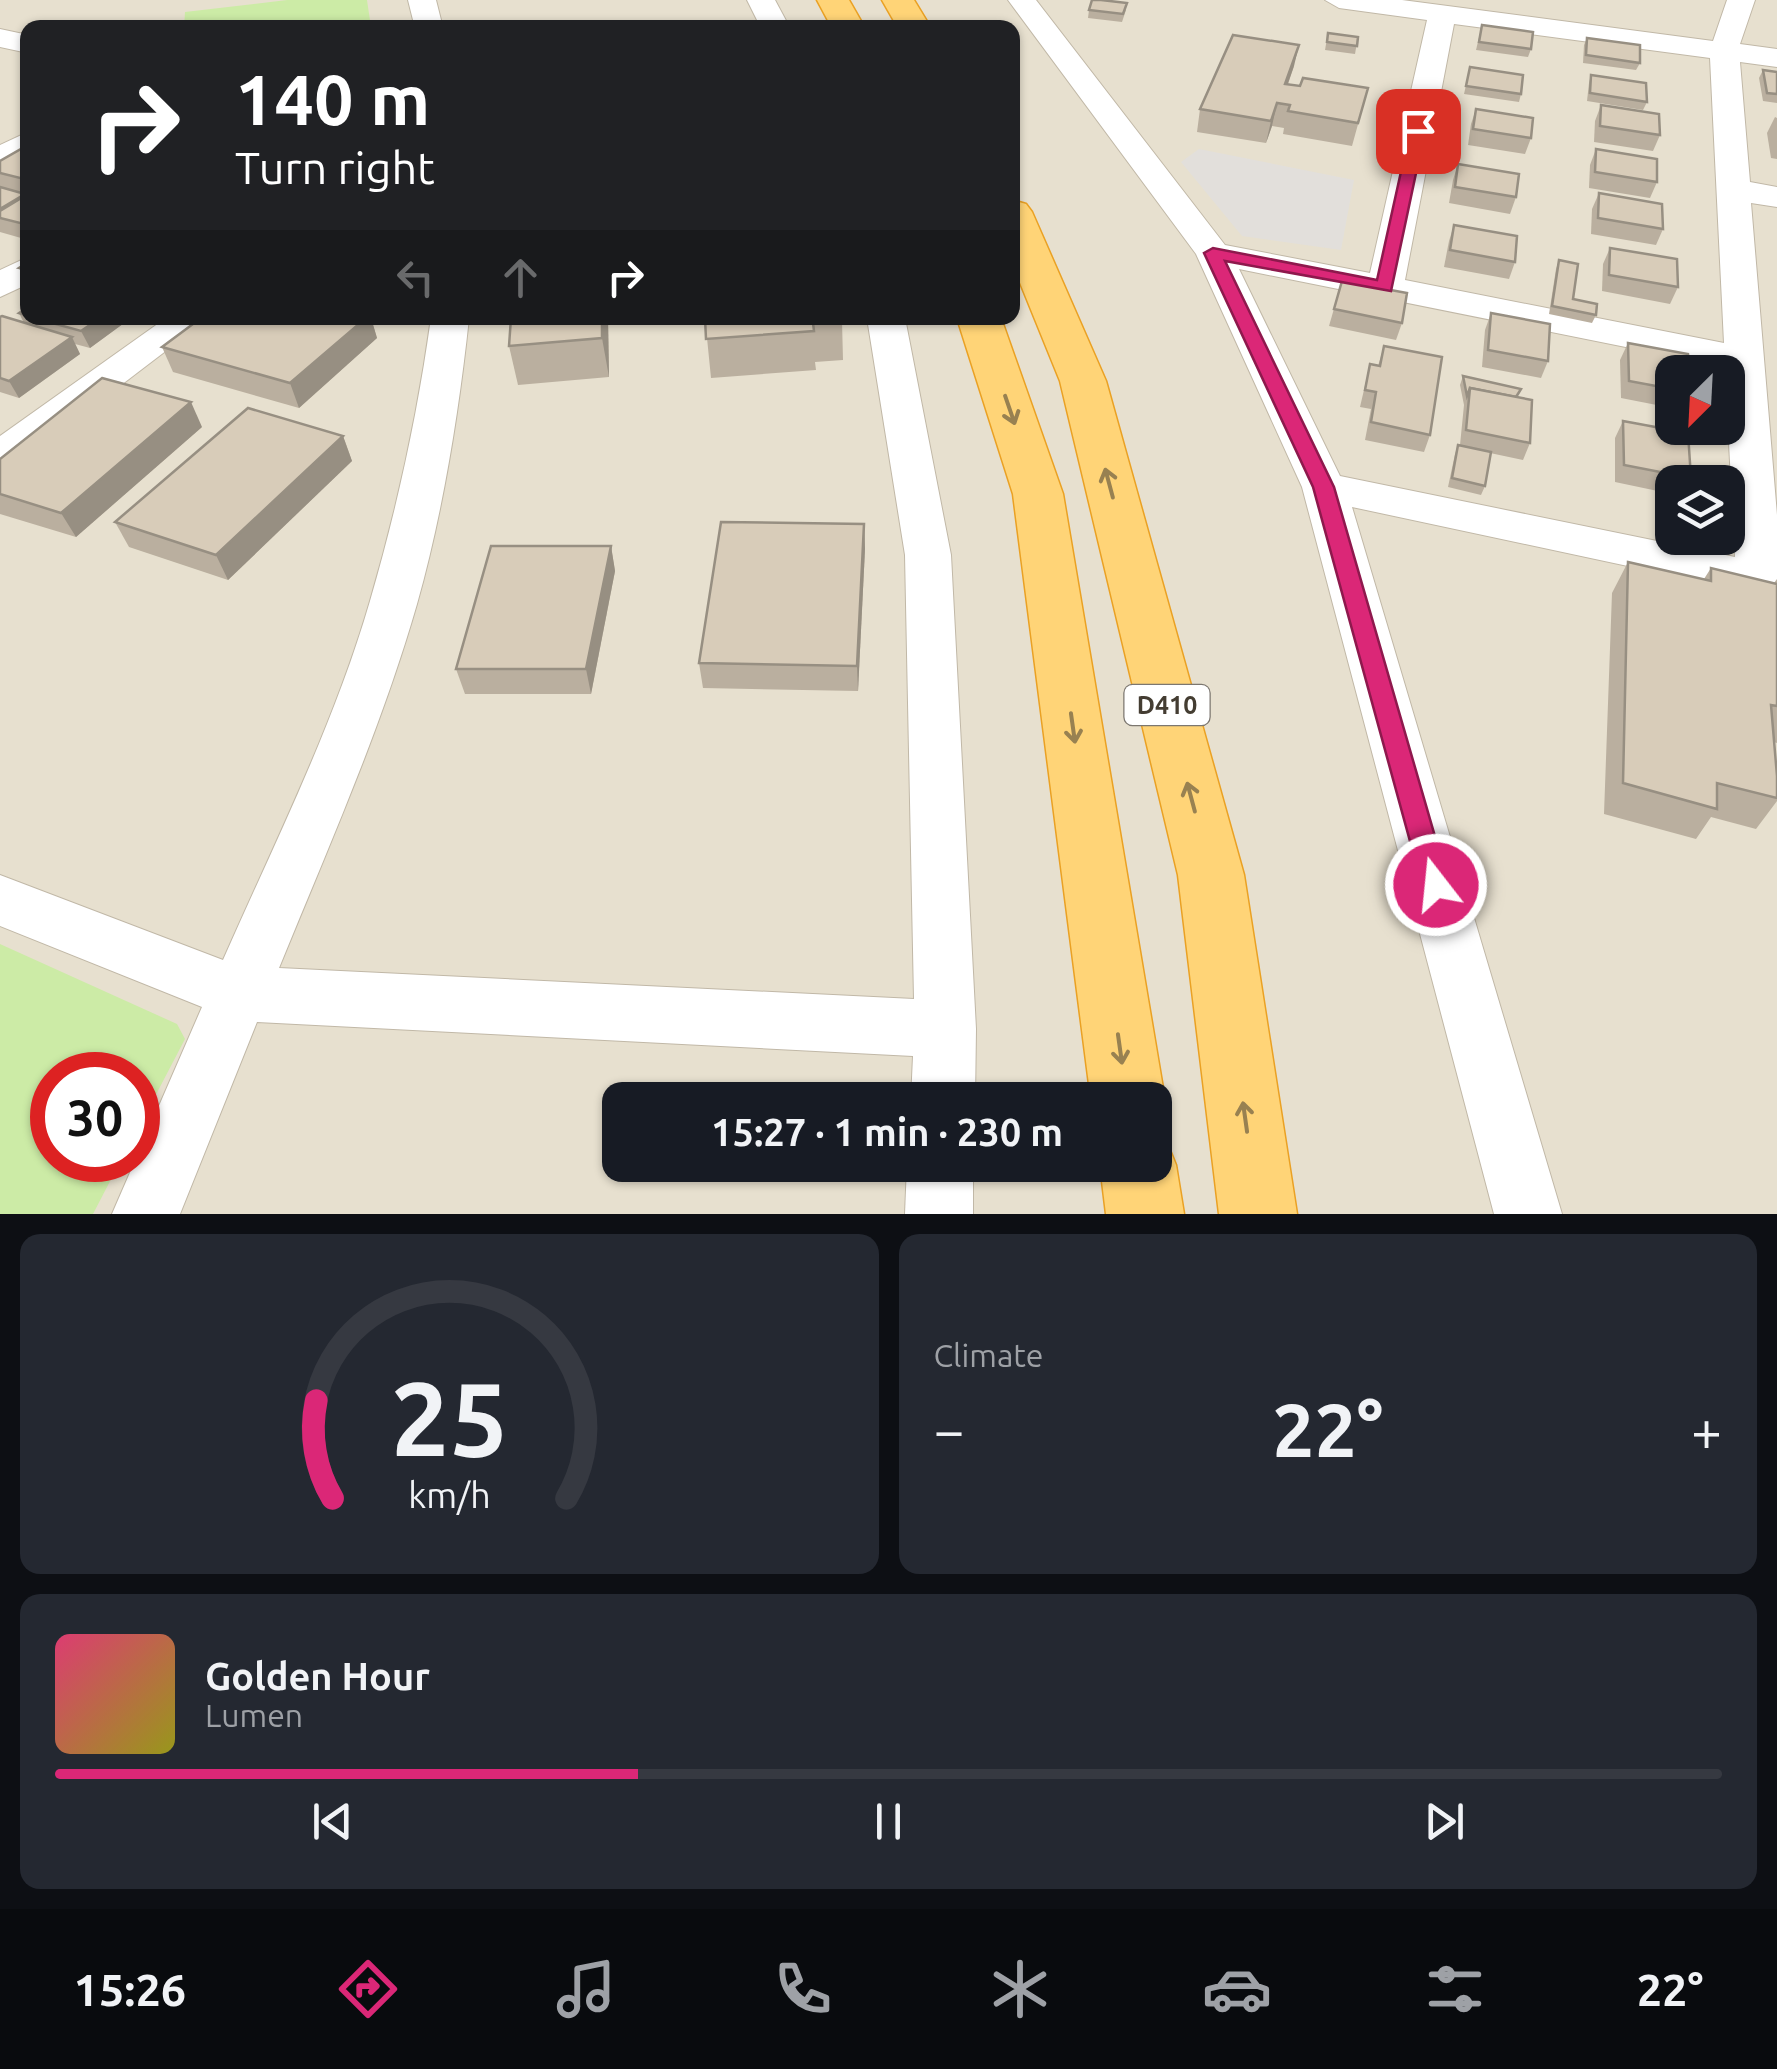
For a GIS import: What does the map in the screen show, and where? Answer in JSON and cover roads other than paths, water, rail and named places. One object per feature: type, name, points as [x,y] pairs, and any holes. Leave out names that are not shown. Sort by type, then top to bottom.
[{"type":"highway","name":"D410","points":[[1020,231],[1083,381],[1211,875],[1258,1214]]},
{"type":"highway","points":[[981,325],[1038,494],[1125,1082]]},
{"type":"highway","points":[[1140,1182],[1145,1214]]},
{"type":"street","points":[[1022,0],[1213,253],[1324,487],[1528,1214]]},
{"type":"street","points":[[1340,0],[1777,58]]},
{"type":"street","points":[[1324,487],[1768,580],[1746,359],[1724,50],[1741,0]]},
{"type":"street","points":[[1385,287],[1442,14]]},
{"type":"street","points":[[1736,190],[1777,196]]},
{"type":"street","points":[[1213,253],[1746,359]]},
{"type":"street","points":[[0,456],[180,325]]},
{"type":"street","points":[[146,1214],[351,727],[394,601],[442,384],[449,325]]},
{"type":"street","points":[[887,325],[928,555],[945,1029],[943,1082]]},
{"type":"street","points":[[0,900],[239,994],[945,1029]]},
{"type":"street","points":[[938,1214],[939,1182]]}]
